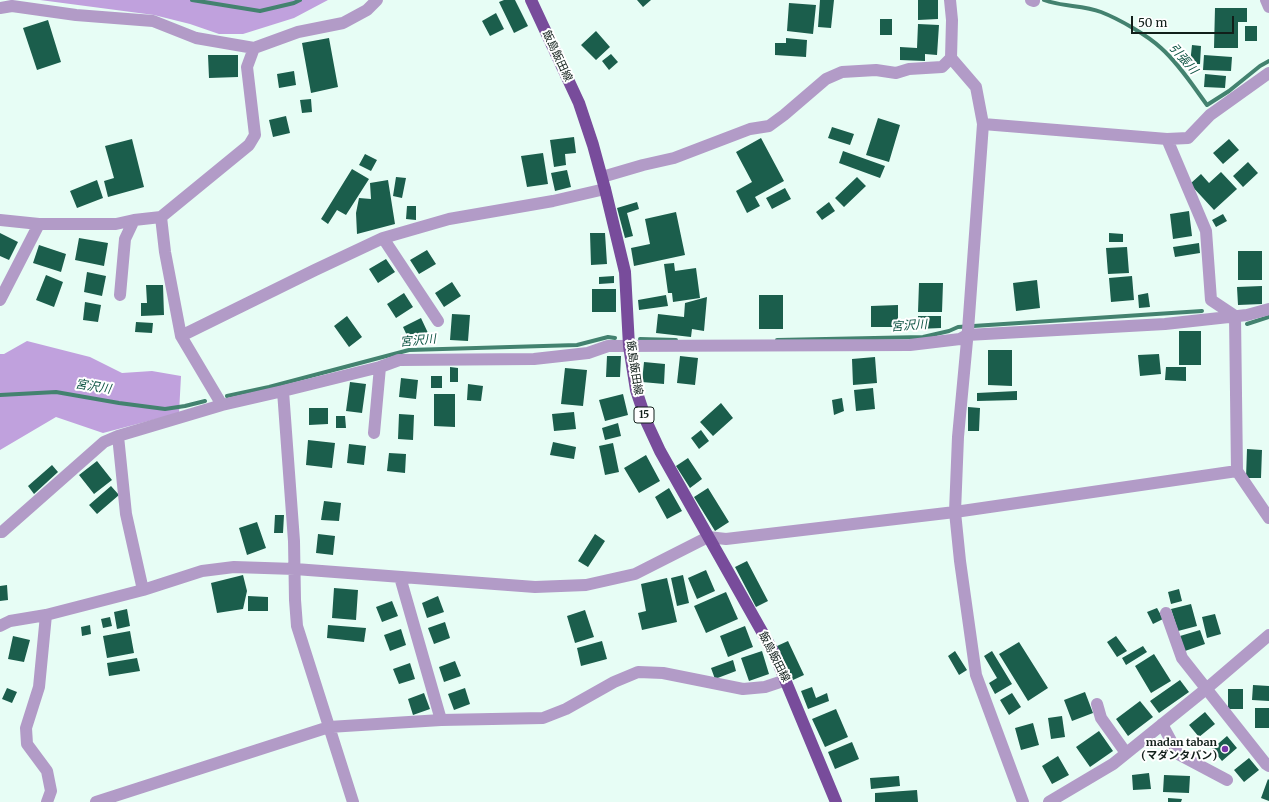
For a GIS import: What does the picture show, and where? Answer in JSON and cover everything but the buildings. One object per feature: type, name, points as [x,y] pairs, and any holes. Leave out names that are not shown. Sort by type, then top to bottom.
[{"type":"main road","name":"飯島飯田線","points":[[531,0],[579,103],[602,177],[625,272],[629,346],[636,390],[646,423],[660,451],[774,653],[836,802]]},
{"type":"street","points":[[0,8],[12,6],[76,15],[153,21],[196,38],[254,48],[298,32],[343,23],[367,10],[378,0]]},
{"type":"street","points":[[950,0],[952,20],[951,58],[976,87],[983,124],[968,316],[968,333],[958,437],[955,512],[960,561],[976,675],[1023,802]]},
{"type":"street","points":[[0,220],[39,224],[116,224],[161,217],[249,145],[255,135],[247,67],[254,48]]},
{"type":"street","points":[[602,177],[674,158],[750,129],[769,126],[826,79],[842,72],[876,70],[896,73],[910,68],[942,67],[951,58]]},
{"type":"street","points":[[983,124],[1167,139],[1188,138],[1210,115],[1269,73]]},
{"type":"street","points":[[1167,139],[1206,231],[1211,300],[1235,316]]},
{"type":"street","points":[[181,336],[383,238],[449,219],[553,201],[605,189]]},
{"type":"street","points":[[161,217],[165,252],[181,336],[222,405]]},
{"type":"street","points":[[120,295],[125,239],[134,220]]},
{"type":"street","points":[[0,300],[39,224]]},
{"type":"street","points":[[383,238],[438,321]]},
{"type":"street","points":[[0,532],[2,532],[104,442],[118,436],[222,405],[380,367],[399,360],[534,359],[588,354],[608,346],[910,345],[960,339],[968,333],[1166,324],[1247,315],[1269,309]]},
{"type":"street","points":[[1235,316],[1237,472],[1269,518]]},
{"type":"street","points":[[374,433],[380,367]]},
{"type":"street","points":[[282,391],[294,541],[294,600],[297,626],[353,802]]},
{"type":"street","points":[[118,436],[126,514],[143,590]]},
{"type":"street","points":[[0,626],[10,621],[46,614],[143,590],[202,571],[234,567],[295,569],[535,587],[586,585],[635,574],[708,537],[726,539],[955,512],[1237,472]]},
{"type":"street","points":[[400,577],[441,720]]},
{"type":"street","points":[[1166,613],[1182,658],[1269,766]]},
{"type":"street","points":[[46,614],[39,687],[26,728],[27,744],[47,771],[51,790],[47,802]]},
{"type":"street","points":[[1049,802],[1113,764],[1269,635]]},
{"type":"street","points":[[96,802],[329,727],[441,720],[542,718],[566,709],[614,682],[638,672],[663,673],[743,689],[765,687],[786,680]]},
{"type":"street","points":[[1097,704],[1101,718],[1126,753]]},
{"type":"street","points":[[1162,724],[1178,754],[1227,780]]},
{"type":"shaded area","points":[[40,0],[328,0],[294,18],[243,34],[219,34],[190,24],[154,15]]},
{"type":"shaded area","points":[[27,341],[90,357],[122,373],[152,371],[181,376],[179,413],[103,433],[56,417],[0,450],[0,354],[4,354]]},
{"type":"waterway","name":"引張川","points":[[192,0],[260,11],[294,3],[300,0]]},
{"type":"waterway","name":"引張川","points":[[1044,0],[1101,12],[1141,33],[1168,54],[1186,75],[1207,105],[1229,91],[1260,66],[1269,61]]},
{"type":"waterway","name":"宮沢川","points":[[777,340],[923,337],[949,331],[958,327],[1202,311]]},
{"type":"waterway","name":"宮沢川","points":[[1247,324],[1269,317]]},
{"type":"waterway","name":"宮沢川","points":[[227,396],[269,387],[409,350],[577,345],[608,337],[615,338]]},
{"type":"waterway","name":"宮沢川","points":[[640,339],[676,340]]},
{"type":"waterway","name":"宮沢川","points":[[0,395],[56,392],[165,409],[205,401]]},
{"type":"place","name":"madan taban (マダンタバン)","points":[[1225,749]]}]
